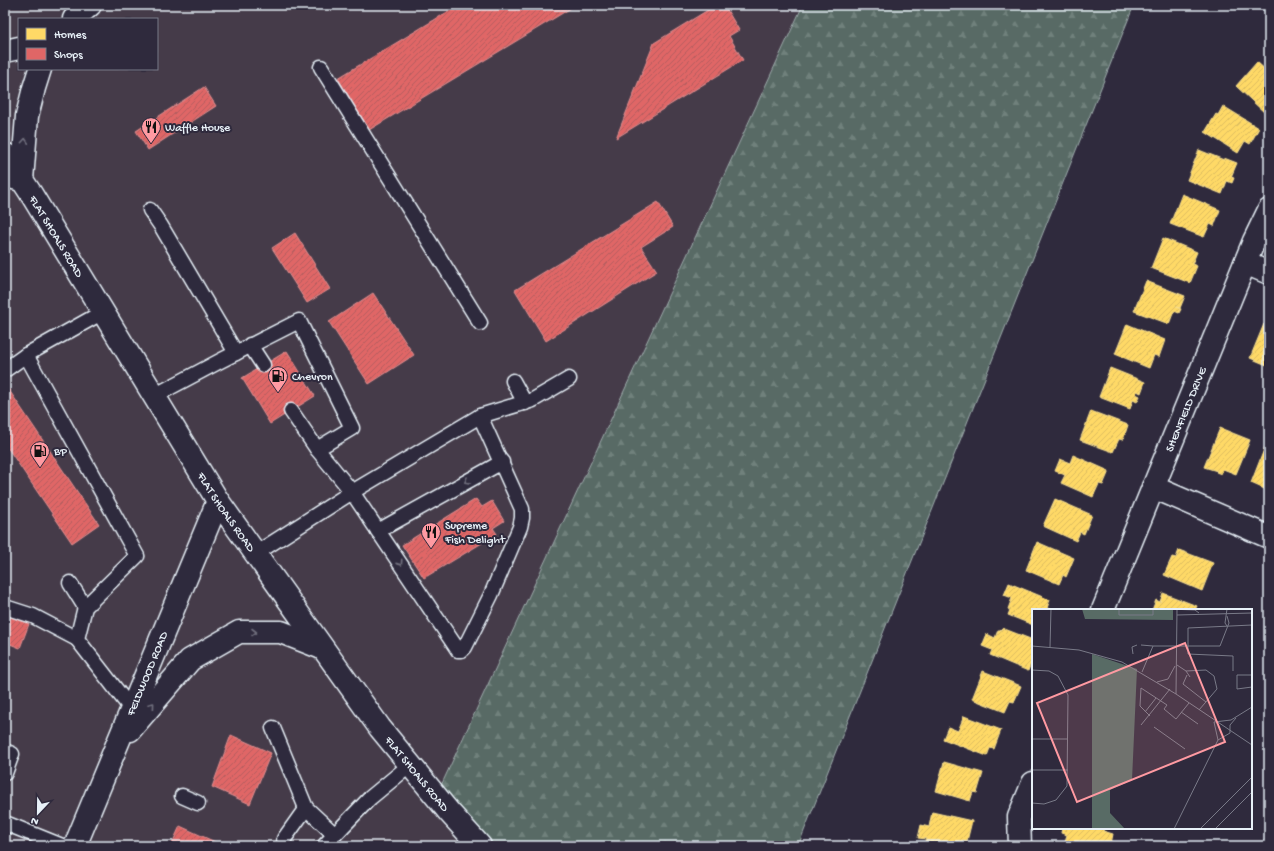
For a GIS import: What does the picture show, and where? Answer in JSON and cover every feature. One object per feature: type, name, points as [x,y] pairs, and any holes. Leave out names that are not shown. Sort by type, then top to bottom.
[{"type":"main road","points":[[75,18],[90,5]]},
{"type":"main road","points":[[5,51],[18,48]]},
{"type":"main road","points":[[13,178],[27,116],[40,70]]},
{"type":"main road","name":"FLAT SHOALS ROAD","points":[[5,154],[13,178],[103,312],[218,501],[380,728],[449,812],[480,846]]},
{"type":"main road","name":"SHENFIELD DRIVE","points":[[1103,609],[1254,241],[1269,210]]},
{"type":"main road","points":[[1245,263],[1269,273]]},
{"type":"main road","points":[[1153,487],[1269,538]]},
{"type":"main road","name":"FELDWOOD ROAD","points":[[75,846],[218,501]]},
{"type":"main road","points":[[117,745],[190,660],[240,632],[281,632],[322,648]]},
{"type":"main road","points":[[1020,846],[1019,817],[1032,785]]},
{"type":"lane","points":[[321,67],[480,323]]},
{"type":"lane","points":[[150,210],[236,353]]},
{"type":"lane","points":[[5,370],[26,355],[103,312]]},
{"type":"lane","points":[[154,396],[299,321],[352,428],[317,449]]},
{"type":"lane","points":[[250,345],[263,365]]},
{"type":"lane","points":[[26,355],[137,556],[85,607],[76,640]]},
{"type":"lane","points":[[255,554],[352,492],[480,416],[533,400],[569,379]]},
{"type":"lane","points":[[513,381],[525,403]]},
{"type":"lane","points":[[291,411],[317,449],[352,492],[458,650],[462,650],[465,647],[491,595],[521,523],[522,509],[480,416]]},
{"type":"lane","points":[[378,530],[502,462]]},
{"type":"lane","points":[[70,583],[85,607]]},
{"type":"lane","points":[[5,607],[32,616],[76,640],[132,710]]},
{"type":"lane","points":[[273,728],[306,808],[334,834]]},
{"type":"lane","points":[[5,751],[12,754],[5,773]]},
{"type":"lane","points":[[324,846],[370,798],[410,765]]},
{"type":"lane","points":[[182,796],[198,803]]},
{"type":"lane","points":[[284,839],[306,808]]},
{"type":"lane","points":[[5,823],[62,846]]},
{"type":"shaded area","points":[[5,5],[803,5],[434,802],[469,846],[5,846]]},
{"type":"green space","points":[[803,5],[1134,5],[798,846],[469,846],[433,803]]},
{"type":"building: Homes","points":[[1257,62],[1269,73],[1269,111],[1266,114],[1236,86]]},
{"type":"building: Homes","points":[[1223,106],[1259,128],[1250,144],[1245,141],[1238,153],[1205,132],[1216,114],[1218,115]]},
{"type":"building: Homes","points":[[1199,150],[1224,160],[1224,158],[1237,163],[1231,177],[1234,178],[1232,183],[1227,181],[1222,194],[1187,180]]},
{"type":"building: Homes","points":[[1182,194],[1220,210],[1214,226],[1210,224],[1204,237],[1170,224]]},
{"type":"building: Homes","points":[[1163,238],[1197,252],[1192,264],[1197,266],[1190,283],[1151,268]]},
{"type":"building: Homes","points":[[1146,281],[1185,296],[1180,308],[1176,307],[1181,309],[1179,313],[1174,311],[1169,324],[1134,311]]},
{"type":"building: Homes","points":[[1127,324],[1165,340],[1159,357],[1154,355],[1149,368],[1115,354]]},
{"type":"building: Homes","points":[[1264,324],[1269,326],[1269,366],[1250,358]]},
{"type":"building: Homes","points":[[1110,368],[1145,382],[1141,393],[1137,391],[1136,394],[1140,396],[1137,402],[1133,400],[1130,409],[1099,397]]},
{"type":"building: Homes","points":[[1091,411],[1128,425],[1123,440],[1119,439],[1113,452],[1080,440]]},
{"type":"building: Homes","points":[[1220,428],[1250,440],[1236,474],[1223,469],[1221,474],[1216,472],[1217,471],[1204,467]]},
{"type":"building: Homes","points":[[1265,447],[1269,448],[1269,491],[1251,483]]},
{"type":"building: Homes","points":[[1073,455],[1109,471],[1103,485],[1099,484],[1093,497],[1061,483],[1065,475],[1055,471],[1060,459],[1070,463]]},
{"type":"building: Homes","points":[[1055,499],[1092,515],[1084,534],[1080,532],[1076,541],[1043,526]]},
{"type":"building: Homes","points":[[1037,542],[1074,558],[1066,577],[1063,575],[1059,584],[1026,570]]},
{"type":"building: Homes","points":[[1179,550],[1213,563],[1202,591],[1164,575],[1172,557],[1176,558]]},
{"type":"building: Homes","points":[[1009,583],[1050,600],[1047,608],[1050,609],[1032,609],[1032,625],[1008,615],[1010,610],[1008,609],[1012,598],[1004,595]]},
{"type":"building: Homes","points":[[1163,593],[1197,606],[1196,609],[1152,609],[1156,600],[1160,602]]},
{"type":"building: Homes","points":[[1002,628],[1032,640],[1030,648],[1032,649],[1032,661],[1028,671],[990,655],[992,650],[982,646],[987,634],[995,638],[998,630]]},
{"type":"building: Homes","points":[[983,671],[1021,686],[1014,702],[1010,701],[1005,712],[972,699]]},
{"type":"building: Homes","points":[[964,716],[1001,730],[994,749],[990,748],[987,756],[943,739],[948,727],[958,731]]},
{"type":"building: Homes","points":[[944,762],[983,773],[977,793],[973,792],[970,801],[936,791]]},
{"type":"building: Homes","points":[[932,812],[972,821],[967,841],[963,840],[961,846],[945,846],[925,841],[926,839],[918,838],[921,825],[929,827]]},
{"type":"building: Homes","points":[[1062,829],[1104,829],[1103,831],[1113,834],[1111,844],[1103,842],[1101,846],[1077,846],[1065,843],[1067,835],[1061,833]]},
{"type":"building: Shops","points":[[459,5],[576,5],[369,130],[338,78]]},
{"type":"building: Shops","points":[[716,5],[724,5],[739,30],[729,36],[743,60],[616,138],[654,43]]},
{"type":"building: Shops","points":[[204,87],[216,106],[148,150],[136,131]]},
{"type":"building: Shops","points":[[658,202],[673,227],[641,247],[657,271],[546,341],[515,290]]},
{"type":"building: Shops","points":[[295,233],[330,289],[307,303],[272,248]]},
{"type":"building: Shops","points":[[373,293],[414,355],[369,384],[329,322]]},
{"type":"building: Shops","points":[[287,351],[315,396],[270,424],[242,378]]},
{"type":"building: Shops","points":[[5,384],[99,524],[72,543],[5,444]]},
{"type":"building: Shops","points":[[476,499],[482,507],[492,501],[504,521],[493,528],[497,534],[424,578],[402,545]]},
{"type":"building: Shops","points":[[5,615],[29,624],[20,648],[5,642]]},
{"type":"building: Shops","points":[[231,735],[271,753],[250,804],[212,787]]},
{"type":"building: Shops","points":[[180,826],[224,846],[171,846]]},
{"type":"place","name":"Waffle House","points":[[151,144]]},
{"type":"place","name":"Chevron","points":[[278,393]]},
{"type":"place","name":"BP","points":[[40,468]]},
{"type":"place","name":"Supreme Fish Delight","points":[[431,549]]}]
